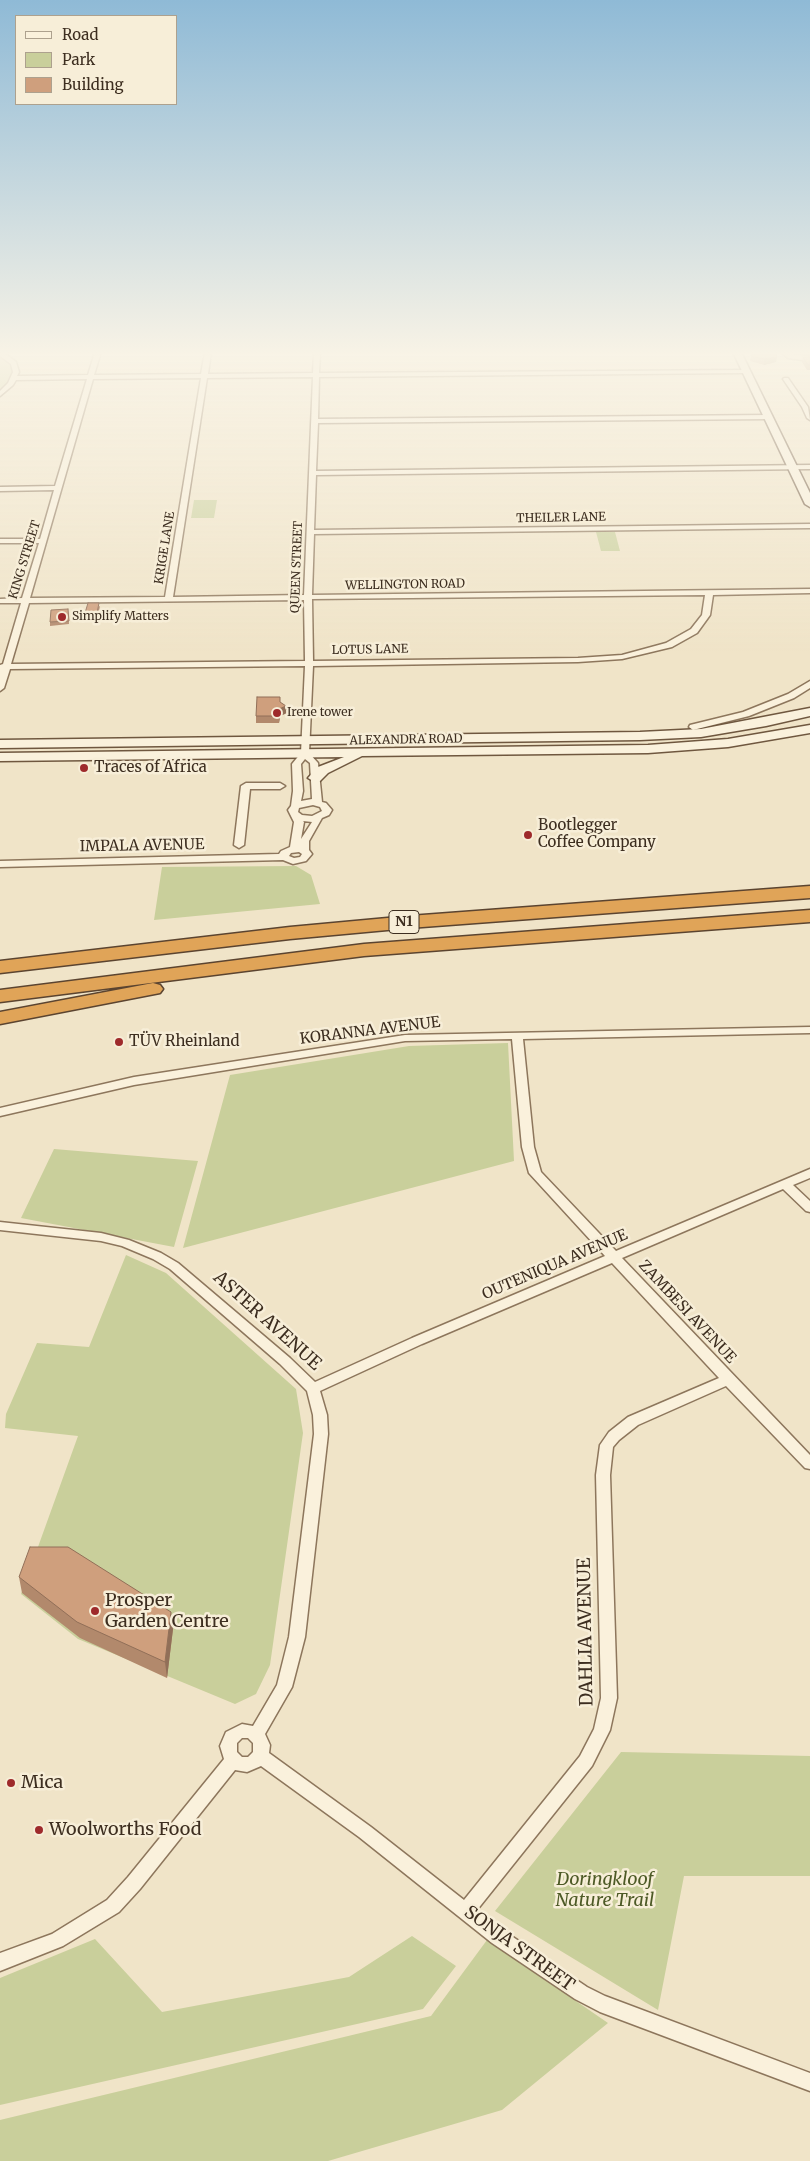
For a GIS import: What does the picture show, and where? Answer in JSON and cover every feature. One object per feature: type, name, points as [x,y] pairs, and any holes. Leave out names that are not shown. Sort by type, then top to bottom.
[{"type":"highway","name":"N1","points":[[0,967],[290,933],[409,922],[810,892]]},
{"type":"highway","name":"N1","points":[[0,996],[364,950],[810,916]]},
{"type":"highway","points":[[0,1018],[150,990],[607,931]]},
{"type":"highway","points":[[0,957],[219,935],[290,933]]},
{"type":"main road","points":[[786,453],[810,504]]},
{"type":"main road","name":"ALEXANDRA ROAD","points":[[0,758],[678,735],[725,729],[810,712]]},
{"type":"main road","name":"ALEXANDRA ROAD","points":[[0,744],[305,747],[367,752],[648,749],[728,743],[810,729]]},
{"type":"main road","points":[[315,778],[324,770],[367,752]]},
{"type":"street","name":"KING STREET","points":[[0,688],[3,667],[44,541],[69,453]]},
{"type":"street","name":"KRIGE LANE","points":[[169,599],[192,453]]},
{"type":"street","name":"QUEEN STREET","points":[[305,747],[313,453]]},
{"type":"street","points":[[313,473],[793,469],[810,467]]},
{"type":"street","points":[[0,489],[59,488]]},
{"type":"street","name":"THEILER LANE","points":[[312,532],[810,526]]},
{"type":"street","points":[[0,541],[44,541]]},
{"type":"street","name":"WELLINGTON ROAD","points":[[0,601],[810,591]]},
{"type":"street","name":"LOTUS LANE","points":[[3,667],[578,660],[630,656],[669,645],[694,631],[706,615],[709,593]]},
{"type":"street","points":[[693,727],[746,714],[791,696],[810,684]]},
{"type":"street","points":[[305,747],[314,763],[317,803]]},
{"type":"street","points":[[299,850],[299,822],[296,811],[298,791],[296,764],[305,747]]},
{"type":"street","points":[[239,845],[246,786],[280,786]]},
{"type":"street","points":[[308,802],[323,805],[327,810],[323,816],[318,818],[303,819],[296,811],[308,802]]},
{"type":"street","points":[[299,850],[318,818]]},
{"type":"street","points":[[284,857],[286,851],[299,850]]},
{"type":"street","name":"IMPALA AVENUE","points":[[0,864],[284,857],[293,861],[301,860],[307,856],[299,850]]},
{"type":"street","name":"KORANNA AVENUE","points":[[0,1112],[134,1081],[376,1042],[432,1036],[810,1030]]},
{"type":"street","name":"ZAMBESI AVENUE","points":[[517,1035],[528,1147],[535,1173],[810,1464]]},
{"type":"street","name":"OUTENIQUA AVENUE","points":[[313,1389],[417,1341],[810,1173]]},
{"type":"street","points":[[784,1184],[810,1208]]},
{"type":"street","name":"ASTER AVENUE","points":[[0,1226],[101,1237],[125,1243],[157,1256],[174,1266],[285,1361],[313,1389],[320,1415],[321,1434],[297,1637],[284,1687],[256,1735]]},
{"type":"street","name":"DAHLIA AVENUE","points":[[466,1911],[586,1761],[602,1730],[609,1698],[603,1475],[607,1445],[618,1432],[633,1421],[728,1379]]},
{"type":"street","points":[[245,1732],[256,1735],[262,1742],[260,1756],[247,1764],[233,1760],[227,1749],[233,1737],[245,1732]]},
{"type":"street","name":"SONJA STREET","points":[[260,1756],[365,1832],[498,1937],[581,1993],[600,2002],[810,2082]]},
{"type":"street","points":[[0,1962],[56,1940],[113,1906],[134,1883],[233,1760]]},
{"type":"green space","points":[[194,500],[217,500],[214,518],[191,518]]},
{"type":"green space","points":[[596,532],[615,532],[620,551],[601,551]]},
{"type":"green space","points":[[296,866],[311,875],[320,904],[154,920],[162,867]]},
{"type":"green space","points":[[508,1043],[514,1161],[183,1248],[230,1075],[409,1046]]},
{"type":"green space","points":[[54,1149],[198,1161],[174,1247],[21,1218]]},
{"type":"green space","points":[[126,1255],[166,1273],[296,1389],[303,1433],[270,1665],[256,1694],[235,1704],[78,1639],[21,1594],[78,1436],[5,1428],[6,1414],[37,1343],[89,1347]]},
{"type":"green space","name":"Doringkloof Nature Trail","points":[[621,1752],[810,1756],[810,1876],[684,1876],[658,2010],[495,1911]]},
{"type":"green space","points":[[412,1936],[456,1966],[423,2009],[0,2105],[0,1978],[95,1939],[162,2012],[349,1977]]},
{"type":"green space","points":[[487,1940],[608,2023],[502,2110],[328,2161],[0,2161],[0,2120],[431,2016]]},
{"type":"building","points":[[88,603],[99,603],[97,613],[85,613]]},
{"type":"building","points":[[68,609],[69,621],[50,622],[51,610]]},
{"type":"building","points":[[257,697],[280,697],[280,702],[286,706],[279,709],[279,716],[256,716]]},
{"type":"building","name":"Prosper Garden Centre","points":[[30,1547],[68,1547],[171,1612],[165,1662],[77,1622],[19,1577]]},
{"type":"place","name":"Simplify Matters","points":[[62,617]]},
{"type":"place","name":"Irene tower","points":[[277,713]]},
{"type":"place","name":"Traces of Africa","points":[[84,768]]},
{"type":"place","name":"Bootlegger Coffee Company","points":[[528,835]]},
{"type":"place","name":"TÜV Rheinland","points":[[119,1042]]},
{"type":"place","name":"Prosper Garden Centre","points":[[95,1611]]},
{"type":"place","name":"Mica","points":[[11,1783]]},
{"type":"place","name":"Woolworths Food","points":[[39,1830]]}]
